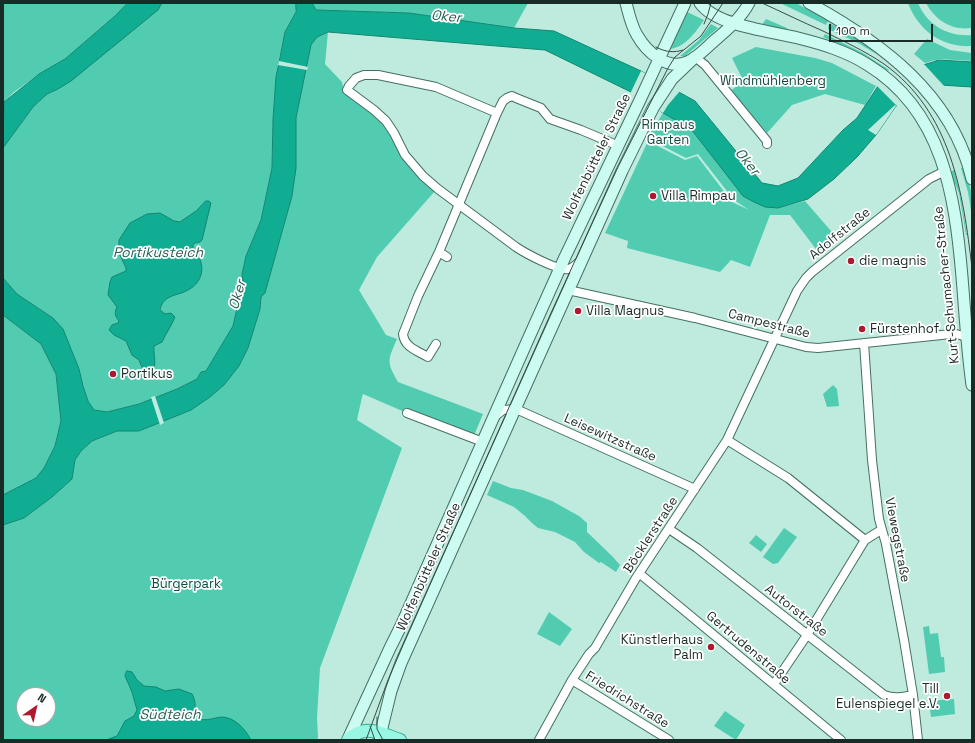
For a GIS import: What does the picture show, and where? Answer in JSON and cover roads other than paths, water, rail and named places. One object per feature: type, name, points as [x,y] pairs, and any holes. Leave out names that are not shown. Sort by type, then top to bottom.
[{"type":"main road","points":[[626,3],[637,36],[649,51],[659,59],[666,62],[680,64],[688,62],[695,57]]},
{"type":"main road","name":"Wolfenbütteler Straße","points":[[349,739],[401,626],[560,268],[619,146],[685,3]]},
{"type":"main road","name":"Kurt-Schumacher-Straße","points":[[700,3],[712,14],[734,23],[749,28],[792,36],[835,49],[861,61],[883,76],[901,92],[920,116],[930,132],[945,171],[954,206],[966,321],[970,335],[972,385]]},
{"type":"main road","name":"Wolfenbütteler Straße","points":[[380,737],[396,676],[581,260],[653,108],[669,83],[679,72],[734,23],[750,3]]},
{"type":"main road","points":[[810,3],[858,31],[900,64],[929,94],[940,106],[970,162],[972,179]]},
{"type":"main road","points":[[359,718],[362,736]]},
{"type":"main road","points":[[349,739],[362,736],[370,730],[380,737],[400,740]]},
{"type":"street","points":[[695,57],[707,67],[767,140],[767,144]]},
{"type":"street","points":[[497,113],[436,87],[378,75],[367,74],[356,78],[347,90],[386,121],[406,155],[423,176],[526,254],[564,269],[571,268],[581,260]]},
{"type":"street","points":[[436,344],[428,357],[409,346],[404,340],[403,334],[418,296],[439,252],[497,113],[503,102],[512,96],[541,108],[550,119],[619,146]]},
{"type":"street","name":"Adolfstraße","points":[[774,338],[797,291],[806,278],[929,179],[945,171]]},
{"type":"street","points":[[439,252],[447,257]]},
{"type":"street","name":"Campestraße","points":[[568,290],[774,338],[806,347],[818,348],[951,334],[970,335]]},
{"type":"street","name":"Böcklerstraße","points":[[539,740],[572,680],[589,654],[595,648],[640,574],[727,440],[774,338]]},
{"type":"street","name":"Viewegstraße","points":[[864,343],[872,460],[881,530],[886,544],[913,695],[918,740]]},
{"type":"street","points":[[493,418],[503,410],[516,408]]},
{"type":"street","name":"Leisewitzstraße","points":[[516,408],[695,489]]},
{"type":"street","points":[[407,413],[483,442]]},
{"type":"street","points":[[727,440],[788,478],[865,540]]},
{"type":"street","name":"Autorstraße","points":[[669,529],[697,548],[884,695],[890,697],[913,695]]},
{"type":"street","points":[[774,684],[808,635],[865,540],[881,530]]},
{"type":"street","name":"Gertrudenstraße","points":[[640,574],[841,740]]},
{"type":"street","name":"Friedrichstraße","points":[[572,680],[669,740]]},
{"type":"water","points":[[128,3],[162,3],[158,10],[71,81],[47,94],[33,107],[3,148],[4,102],[39,74],[65,59]]},
{"type":"water","points":[[296,3],[312,3],[316,10],[409,13],[514,28],[554,31],[641,71],[695,101],[762,183],[778,186],[798,178],[843,130],[857,118],[878,86],[923,65],[938,60],[972,62],[972,87],[941,85],[896,106],[876,135],[857,157],[834,179],[808,199],[778,208],[765,207],[743,196],[691,129],[663,113],[637,95],[545,50],[328,32],[317,37],[311,45],[296,118],[296,168],[292,196],[265,293],[261,297],[260,309],[248,348],[239,366],[224,385],[191,410],[139,431],[117,431],[92,441],[81,451],[75,460],[72,479],[52,497],[24,518],[3,525],[3,495],[36,478],[44,468],[55,446],[61,421],[56,374],[41,344],[3,315],[3,278],[17,294],[53,318],[63,329],[79,369],[88,401],[94,410],[107,412],[139,404],[177,389],[197,379],[201,372],[206,371],[233,326],[243,282],[242,274],[246,256],[261,220],[272,168],[276,77],[285,32],[296,12]]},
{"type":"water","name":"Portikusteich","points":[[206,201],[211,203],[202,240],[193,245],[193,249],[202,265],[202,271],[198,282],[194,286],[166,299],[162,303],[160,310],[165,314],[171,313],[175,317],[162,342],[154,346],[155,363],[153,369],[151,372],[144,372],[139,360],[132,355],[126,341],[114,335],[109,330],[112,325],[118,323],[119,321],[115,314],[117,307],[108,295],[110,282],[112,277],[126,271],[119,253],[119,240],[130,223],[147,214],[160,213],[174,221],[180,222],[196,211]]},
{"type":"water","name":"Südteich","points":[[127,671],[132,672],[137,680],[144,686],[156,687],[165,691],[179,689],[192,694],[199,719],[208,720],[221,717],[231,719],[243,728],[251,740],[106,740],[117,736],[125,721],[134,716],[137,710],[132,692],[125,676]]},
{"type":"tram line","points":[[704,24],[711,3]]},
{"type":"tram line","points":[[366,740],[388,680],[404,643],[551,313],[618,167],[675,57],[701,36],[723,3]]},
{"type":"tram line","points":[[762,3],[854,46],[877,59],[907,83],[925,105],[939,130],[950,156],[958,183],[964,211],[972,268]]},
{"type":"tram line","points":[[656,47],[670,52],[683,50]]},
{"type":"tram line","points":[[377,717],[377,729],[383,740]]},
{"type":"tram line","points":[[370,726],[375,740]]},
{"type":"place","name":"Villa Rimpau","points":[[653,196]]},
{"type":"place","name":"die magnis","points":[[851,261]]},
{"type":"place","name":"Villa Magnus","points":[[578,311]]},
{"type":"place","name":"Fürstenhof","points":[[862,329]]},
{"type":"place","name":"Portikus","points":[[113,374]]},
{"type":"place","name":"Künstlerhaus Palm","points":[[711,647]]},
{"type":"place","name":"Till Eulenspiegel e.V.","points":[[947,696]]},
{"type":"water label","name":"Oker","points":[[446,17]]},
{"type":"water label","name":"Oker","points":[[747,162]]},
{"type":"water label","name":"Oker","points":[[238,295]]},
{"type":"park label","name":"Windmühlenberg","points":[[773,81]]},
{"type":"park label","name":"Rimpaus Garten","points":[[668,132]]},
{"type":"park label","name":"Bürgerpark","points":[[186,584]]}]
